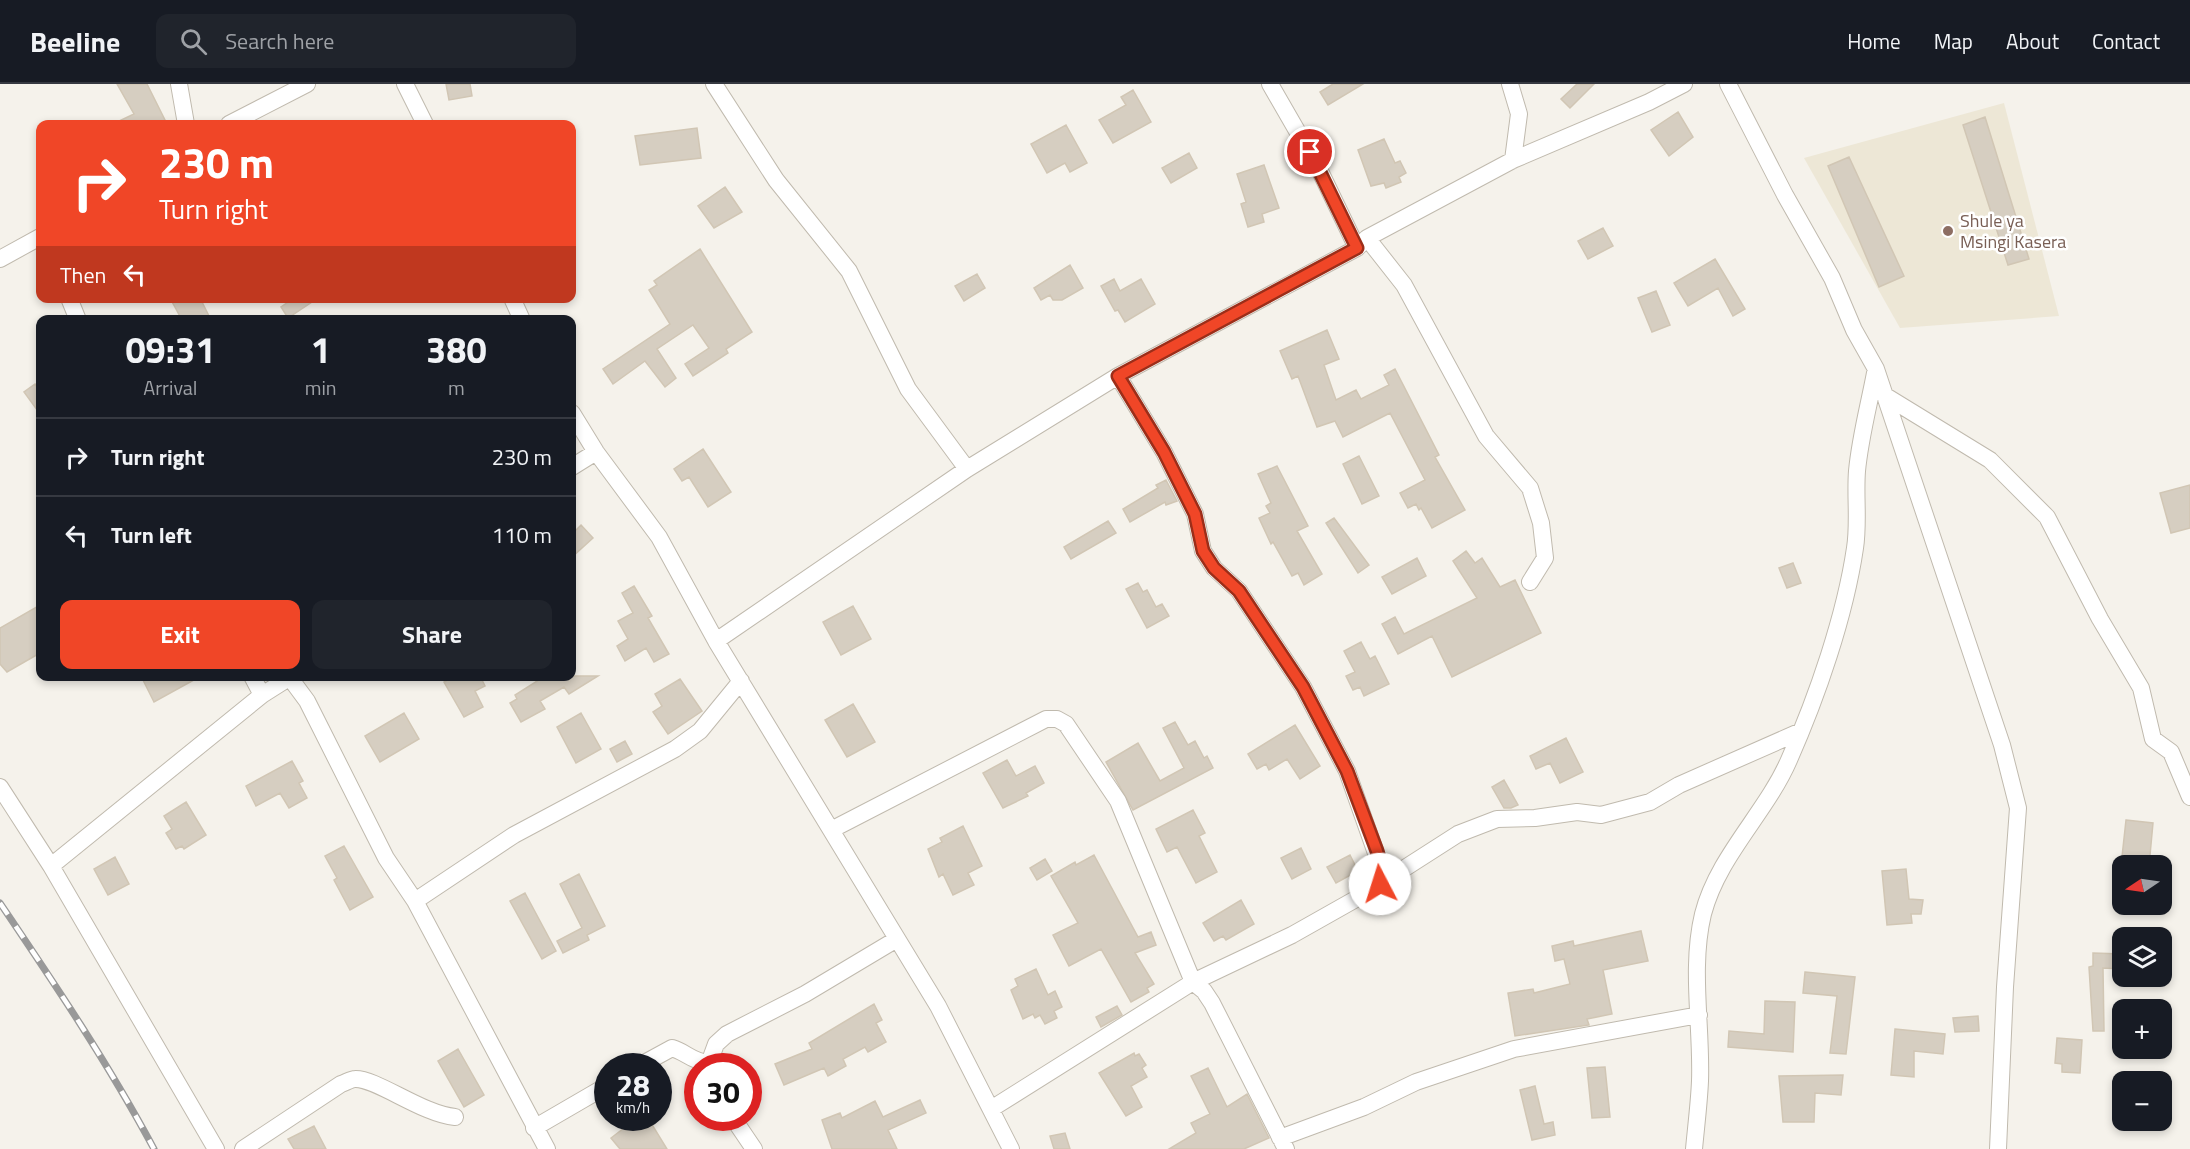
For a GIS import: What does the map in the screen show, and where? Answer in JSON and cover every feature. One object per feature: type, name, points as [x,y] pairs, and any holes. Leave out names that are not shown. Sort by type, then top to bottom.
[{"type":"street","points":[[180,84],[185,120]]},
{"type":"street","points":[[237,120],[307,84]]},
{"type":"street","points":[[405,84],[423,120]]},
{"type":"street","points":[[714,84],[776,180],[849,271],[908,389],[967,469]]},
{"type":"street","points":[[1270,84],[1362,243],[1404,285],[1485,436],[1533,494],[1541,522],[1545,558],[1530,582]]},
{"type":"street","points":[[1510,84],[1519,114],[1514,160]]},
{"type":"street","points":[[716,641],[967,469],[1118,376],[1514,160],[1649,102],[1684,84]]},
{"type":"street","points":[[1728,84],[1785,195],[1832,278],[1854,330],[1876,369],[2002,745],[2018,808],[2005,987],[1998,1149]]},
{"type":"street","points":[[0,259],[36,246]]},
{"type":"street","points":[[1694,1149],[1700,1082],[1701,936],[1709,896],[1749,823],[1774,789],[1789,760],[1824,668],[1842,609],[1856,547],[1857,470],[1876,369]]},
{"type":"street","points":[[1118,376],[1164,452],[1195,514],[1203,551],[1214,568],[1239,591],[1303,687],[1347,771],[1377,851],[1383,873],[1380,884]]},
{"type":"street","points":[[1884,395],[1990,460],[2047,517],[2100,620],[2141,688],[2153,739],[2171,752],[2190,797]]},
{"type":"street","points":[[576,419],[596,452],[659,537],[716,641],[938,1006],[1011,1149]]},
{"type":"street","points":[[576,464],[596,452]]},
{"type":"street","points":[[254,681],[262,696]]},
{"type":"street","points":[[51,866],[262,696],[285,681]]},
{"type":"street","points":[[294,681],[307,701],[386,858],[415,901],[547,1149]]},
{"type":"street","points":[[415,901],[514,835],[675,749],[700,731],[741,681]]},
{"type":"street","points":[[831,830],[1046,720],[1057,719],[1065,724],[1118,801],[1193,982],[1212,1003],[1283,1143],[1416,1082],[1514,1049],[1699,1015]]},
{"type":"street","points":[[991,1109],[1193,982],[1292,935],[1380,884],[1458,834],[1497,819],[1535,818],[1577,812],[1601,815],[1650,802],[1679,785],[1799,732]]},
{"type":"street","points":[[0,787],[51,866],[216,1149]]},
{"type":"street","points":[[713,1053],[716,1044],[727,1034],[805,994],[897,939]]},
{"type":"street","points":[[663,1053],[672,1048],[684,1055]]},
{"type":"street","points":[[243,1149],[341,1084],[355,1079],[377,1086],[417,1107],[455,1117]]},
{"type":"street","points":[[534,1128],[594,1093]]},
{"type":"street","points":[[742,1131],[754,1149]]},
{"type":"shaded area","points":[[2004,103],[2059,316],[1900,328],[1804,158]]},
{"type":"building","points":[[117,84],[147,84],[165,120],[121,120],[134,114]]},
{"type":"building","points":[[446,84],[470,84],[472,96],[449,100]]},
{"type":"building","points":[[1333,84],[1363,84],[1328,105],[1320,92]]},
{"type":"building","points":[[1577,84],[1594,84],[1570,108],[1561,99]]},
{"type":"building","points":[[1133,90],[1151,122],[1113,143],[1099,120],[1126,105],[1121,97]]},
{"type":"building","points":[[1678,112],[1693,137],[1669,156],[1651,130]]},
{"type":"building","points":[[1985,117],[2029,259],[2008,265],[1963,125]]},
{"type":"building","points":[[1066,125],[1087,163],[1070,172],[1065,163],[1047,173],[1031,144]]},
{"type":"building","points":[[697,128],[701,158],[640,165],[635,136]]},
{"type":"building","points":[[1384,139],[1395,163],[1400,161],[1406,173],[1399,177],[1401,182],[1386,188],[1384,183],[1371,186],[1358,150]]},
{"type":"building","points":[[1189,153],[1197,168],[1171,183],[1162,168]]},
{"type":"building","points":[[1849,157],[1904,276],[1879,287],[1828,166]]},
{"type":"building","points":[[1264,165],[1279,208],[1262,214],[1264,222],[1248,227],[1241,204],[1246,202],[1237,174]]},
{"type":"building","points":[[725,187],[742,212],[714,228],[698,206]]},
{"type":"building","points":[[1603,228],[1613,246],[1588,259],[1578,241]]},
{"type":"building","points":[[700,249],[752,332],[726,349],[728,353],[693,376],[685,364],[709,348],[693,325],[657,349],[676,378],[665,387],[645,361],[613,384],[603,369],[670,324],[649,290],[657,285],[654,281]]},
{"type":"building","points":[[1715,259],[1745,309],[1733,316],[1718,288],[1688,306],[1674,283]]},
{"type":"building","points":[[1070,265],[1083,288],[1062,300],[1053,300],[1050,295],[1041,300],[1034,288]]},
{"type":"building","points":[[977,274],[985,288],[964,301],[955,286]]},
{"type":"building","points":[[1114,279],[1120,291],[1141,279],[1155,304],[1125,322],[1118,310],[1115,311],[1101,286]]},
{"type":"building","points":[[1656,291],[1670,325],[1652,332],[1638,298]]},
{"type":"building","points":[[173,303],[202,303],[208,315],[179,315]]},
{"type":"building","points":[[287,303],[310,303],[292,315],[286,315],[281,307]]},
{"type":"building","points":[[1327,330],[1339,359],[1324,365],[1336,400],[1356,390],[1361,399],[1389,385],[1384,375],[1395,369],[1439,455],[1435,457],[1465,510],[1432,528],[1421,508],[1419,510],[1416,504],[1408,508],[1400,493],[1425,480],[1390,413],[1343,437],[1335,421],[1317,427],[1298,376],[1292,379],[1280,351]]},
{"type":"building","points":[[35,384],[36,408],[24,392]]},
{"type":"building","points":[[703,449],[731,492],[708,507],[689,477],[682,481],[674,469]]},
{"type":"building","points":[[1359,456],[1379,496],[1362,504],[1343,464]]},
{"type":"building","points":[[1277,466],[1308,526],[1297,531],[1322,574],[1304,585],[1298,573],[1292,576],[1273,542],[1271,544],[1259,518],[1270,513],[1266,506],[1271,503],[1258,474]]},
{"type":"building","points":[[1166,480],[1177,501],[1166,505],[1165,502],[1130,522],[1123,509],[1158,488],[1156,485]]},
{"type":"building","points":[[2190,485],[2190,528],[2171,533],[2160,493]]},
{"type":"building","points":[[1334,518],[1369,565],[1358,573],[1326,523]]},
{"type":"building","points":[[1108,521],[1116,533],[1071,559],[1064,547]]},
{"type":"building","points":[[581,525],[593,538],[576,553],[576,530]]},
{"type":"building","points":[[1466,551],[1475,563],[1482,558],[1500,587],[1515,580],[1541,633],[1452,677],[1432,636],[1398,654],[1382,624],[1395,617],[1404,634],[1477,598],[1453,561]]},
{"type":"building","points":[[1417,558],[1426,576],[1392,594],[1382,577]]},
{"type":"building","points":[[1793,563],[1801,583],[1787,588],[1779,568]]},
{"type":"building","points":[[1138,583],[1143,592],[1147,590],[1156,607],[1162,604],[1169,616],[1147,628],[1126,589]]},
{"type":"building","points":[[634,586],[652,616],[648,618],[669,654],[654,662],[646,648],[625,661],[617,646],[628,639],[618,621],[633,613],[622,593]]},
{"type":"building","points":[[853,606],[871,639],[841,655],[823,622]]},
{"type":"building","points":[[36,607],[36,655],[7,672],[0,664],[0,628]]},
{"type":"building","points":[[1361,642],[1370,659],[1375,656],[1389,684],[1364,696],[1360,687],[1353,690],[1346,676],[1355,672],[1344,651]]},
{"type":"building","points":[[576,676],[598,676],[569,694],[564,687],[540,701],[545,709],[521,722],[510,703],[517,699],[515,695],[537,681],[576,681]]},
{"type":"building","points":[[680,679],[702,711],[668,734],[653,712],[662,706],[655,694]]},
{"type":"building","points":[[144,681],[192,681],[154,702]]},
{"type":"building","points":[[482,681],[485,686],[475,691],[483,707],[464,717],[444,682]]},
{"type":"building","points":[[853,704],[875,742],[847,757],[825,720]]},
{"type":"building","points":[[404,713],[419,739],[380,762],[365,736]]},
{"type":"building","points":[[581,713],[601,749],[576,763],[557,727]]},
{"type":"building","points":[[1175,722],[1188,745],[1195,741],[1204,758],[1207,756],[1213,768],[1133,810],[1106,762],[1138,743],[1160,781],[1184,768],[1163,728]]},
{"type":"building","points":[[1295,725],[1320,766],[1300,779],[1287,759],[1269,770],[1266,764],[1257,769],[1248,754]]},
{"type":"building","points":[[1566,738],[1583,772],[1560,783],[1550,763],[1536,769],[1530,756]]},
{"type":"building","points":[[625,741],[632,754],[617,762],[610,749]]},
{"type":"building","points":[[1007,760],[1016,776],[1035,766],[1044,783],[1026,793],[1028,796],[1003,808],[983,773]]},
{"type":"building","points":[[292,761],[303,781],[299,783],[307,798],[289,808],[280,793],[256,806],[246,786]]},
{"type":"building","points":[[1504,780],[1518,805],[1511,808],[1504,808],[1492,787]]},
{"type":"building","points":[[186,802],[206,835],[184,849],[182,846],[176,849],[166,833],[172,829],[164,816]]},
{"type":"building","points":[[1193,810],[1205,833],[1199,836],[1217,872],[1196,883],[1177,847],[1167,852],[1156,829]]},
{"type":"building","points":[[2126,820],[2153,823],[2150,855],[2122,855]]},
{"type":"building","points":[[963,826],[982,866],[968,873],[974,885],[953,895],[943,874],[939,877],[928,849],[942,842],[940,838]]},
{"type":"building","points":[[344,846],[373,897],[350,910],[334,880],[337,878],[325,856]]},
{"type":"building","points":[[1301,848],[1311,869],[1292,879],[1281,858]]},
{"type":"building","points":[[1094,855],[1138,937],[1151,932],[1156,945],[1135,953],[1154,984],[1147,988],[1149,992],[1131,1002],[1101,949],[1069,966],[1053,935],[1078,923],[1051,876],[1075,862],[1076,865]]},
{"type":"building","points":[[1350,855],[1358,871],[1336,883],[1327,867]]},
{"type":"building","points":[[115,857],[129,884],[108,895],[94,869]]},
{"type":"building","points":[[1045,859],[1052,871],[1037,880],[1030,868]]},
{"type":"building","points":[[1906,869],[1909,899],[1923,900],[1921,914],[1911,914],[1912,923],[1887,925],[1882,871]]},
{"type":"building","points":[[579,874],[605,926],[587,935],[589,940],[563,953],[557,941],[582,928],[560,884]]},
{"type":"building","points":[[525,893],[556,951],[542,959],[510,901]]},
{"type":"building","points":[[1241,900],[1254,924],[1226,940],[1223,936],[1214,941],[1203,923]]},
{"type":"building","points":[[1641,931],[1648,961],[1603,970],[1612,1014],[1587,1019],[1589,1025],[1515,1036],[1508,993],[1533,989],[1534,993],[1570,984],[1564,959],[1555,961],[1552,946],[1573,941],[1574,946]]},
{"type":"building","points":[[2093,953],[2112,954],[2112,968],[2103,968],[2104,1031],[2093,1031],[2089,967],[2093,966]]},
{"type":"building","points":[[1036,969],[1048,995],[1055,991],[1062,1007],[1054,1011],[1057,1018],[1045,1024],[1040,1015],[1035,1018],[1033,1014],[1023,1019],[1011,990],[1018,986],[1015,979]]},
{"type":"building","points":[[1805,972],[1855,977],[1846,1054],[1830,1053],[1837,996],[1803,993]]},
{"type":"building","points":[[1765,1001],[1795,1002],[1793,1052],[1728,1047],[1729,1031],[1764,1034]]},
{"type":"building","points":[[874,1004],[882,1020],[876,1023],[886,1042],[868,1052],[865,1047],[843,1059],[846,1066],[828,1076],[824,1068],[784,1085],[775,1064],[812,1049],[809,1043]]},
{"type":"building","points":[[1117,1006],[1122,1015],[1101,1027],[1096,1017]]},
{"type":"building","points":[[1978,1016],[1979,1031],[1955,1032],[1953,1018]]},
{"type":"building","points":[[1895,1029],[1945,1034],[1943,1054],[1914,1051],[1914,1077],[1891,1075]]},
{"type":"building","points":[[2057,1038],[2082,1040],[2080,1073],[2062,1072],[2062,1064],[2055,1063]]},
{"type":"building","points":[[458,1049],[484,1095],[464,1107],[438,1061]]},
{"type":"building","points":[[1134,1053],[1135,1056],[1139,1054],[1146,1065],[1142,1068],[1147,1077],[1131,1086],[1142,1107],[1126,1116],[1099,1073]]},
{"type":"building","points":[[1605,1067],[1610,1117],[1592,1118],[1587,1068]]},
{"type":"building","points":[[1208,1068],[1227,1107],[1247,1094],[1269,1138],[1244,1149],[1169,1149],[1196,1133],[1191,1123],[1210,1114],[1191,1076]]},
{"type":"building","points":[[1843,1075],[1841,1095],[1815,1093],[1814,1122],[1783,1122],[1779,1076]]},
{"type":"building","points":[[1535,1086],[1544,1124],[1553,1122],[1555,1135],[1532,1140],[1520,1090]]},
{"type":"building","points":[[920,1100],[926,1113],[888,1130],[897,1149],[832,1149],[822,1120],[840,1113],[842,1118],[875,1101],[883,1117]]},
{"type":"building","points":[[314,1126],[326,1149],[294,1149],[288,1139]]},
{"type":"building","points":[[620,1131],[656,1131],[667,1149],[620,1149],[611,1138]]},
{"type":"building","points":[[1065,1133],[1070,1149],[1054,1149],[1050,1136]]},
{"type":"railway","points":[[0,903],[99,1054],[154,1149]]},
{"type":"place","name":"Shule ya Msingi Kasera","points":[[1948,231]]},
{"type":"route","points":[[1310,152],[1357,248],[1118,376],[1164,452],[1195,514],[1203,551],[1214,568],[1239,591],[1303,687],[1347,771],[1377,851],[1383,873],[1380,884]]}]
